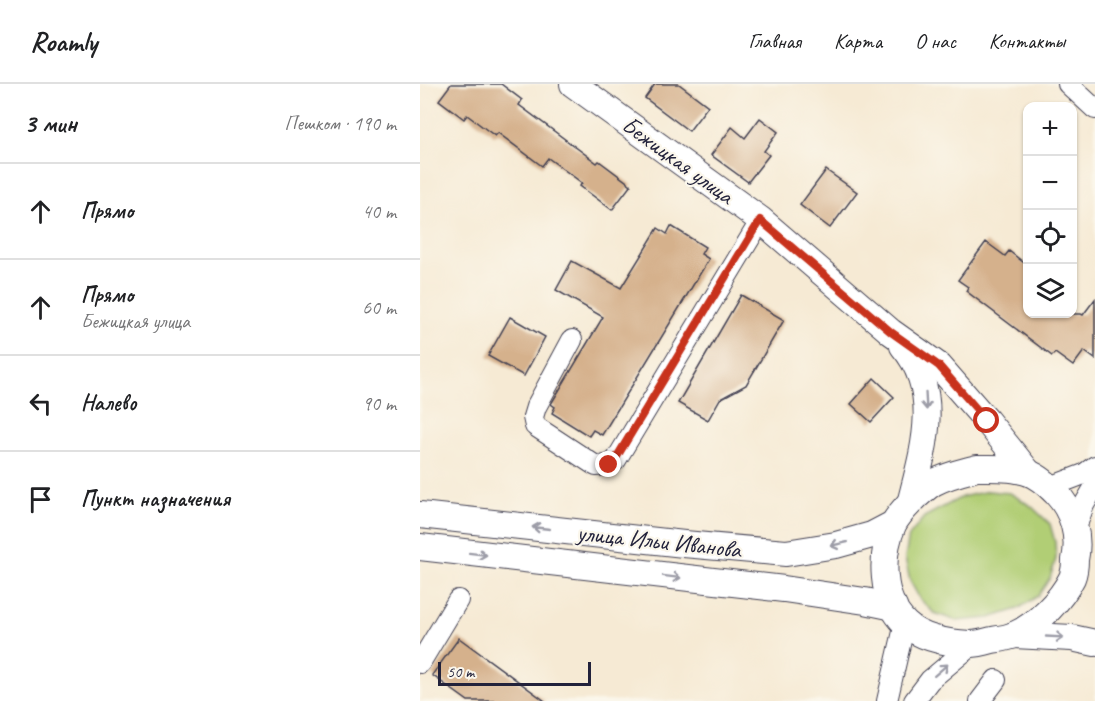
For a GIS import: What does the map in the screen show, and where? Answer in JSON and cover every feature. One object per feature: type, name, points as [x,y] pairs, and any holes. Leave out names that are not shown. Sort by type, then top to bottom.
[{"type":"main road","name":"Бежицкая улица","points":[[573,84],[760,220],[891,332]]},
{"type":"main road","points":[[891,332],[939,366],[1028,472],[1050,487],[1064,502],[1077,539],[1095,569]]},
{"type":"main road","points":[[891,332],[913,357],[927,392],[927,422],[921,462],[911,500]]},
{"type":"main road","points":[[1028,472],[1002,468],[977,468],[933,483],[911,500],[893,524],[885,553],[888,595],[899,615],[919,633],[939,640],[973,644],[1014,635],[1072,638],[1095,643]]},
{"type":"main road","name":"улица Ильи Иванова","points":[[420,515],[786,553],[837,545],[872,535],[893,524]]},
{"type":"main road","points":[[1014,635],[1039,620],[1056,601],[1073,576],[1077,539]]},
{"type":"main road","name":"улица Ильи Иванова","points":[[420,547],[793,590],[865,601],[899,615]]},
{"type":"street","points":[[1068,84],[1095,109]]},
{"type":"street","points":[[572,340],[536,407],[533,417],[535,426],[596,466],[609,465],[615,460],[760,220]]},
{"type":"street","points":[[1050,487],[1084,474],[1095,466]]},
{"type":"street","points":[[1077,539],[1084,505],[1095,486]]},
{"type":"street","points":[[420,663],[458,600]]},
{"type":"street","points":[[887,701],[899,615]]},
{"type":"street","points":[[915,701],[930,680],[973,644]]},
{"type":"street","points":[[980,701],[996,680]]},
{"type":"green space","points":[[988,491],[1010,493],[1031,506],[1050,524],[1055,542],[1056,559],[1050,578],[1038,596],[1018,609],[990,618],[957,621],[934,613],[920,599],[910,581],[905,558],[909,536],[924,517],[962,497]]},
{"type":"building","points":[[451,84],[501,84],[522,100],[519,105],[597,163],[599,161],[631,185],[612,210],[580,186],[582,183],[548,158],[542,166],[498,133],[495,136],[467,115],[464,119],[439,100]]},
{"type":"building","points":[[655,84],[679,84],[708,106],[689,131],[645,98]]},
{"type":"building","points":[[760,118],[778,132],[764,151],[769,155],[748,182],[711,155],[732,127],[745,138]]},
{"type":"building","points":[[826,170],[857,192],[830,228],[800,205]]},
{"type":"building","points":[[671,226],[705,247],[701,254],[709,259],[602,435],[593,430],[589,436],[552,413],[555,407],[551,404],[603,317],[556,290],[572,261],[621,288],[658,228],[667,234]]},
{"type":"building","points":[[986,242],[1005,256],[1009,251],[1023,262],[1023,318],[1077,318],[1077,314],[1083,315],[1095,299],[1095,359],[1084,351],[1073,366],[1055,353],[1052,356],[966,291],[968,287],[958,280]]},
{"type":"building","points":[[741,295],[784,320],[746,385],[720,399],[708,420],[678,403]]},
{"type":"building","points":[[510,317],[545,337],[524,376],[488,356]]},
{"type":"building","points":[[874,378],[894,397],[871,422],[851,404]]},
{"type":"building","points":[[459,638],[545,701],[468,701],[432,675]]},
{"type":"route","points":[[609,465],[615,460],[760,220],[891,332],[939,366],[987,421]]}]
